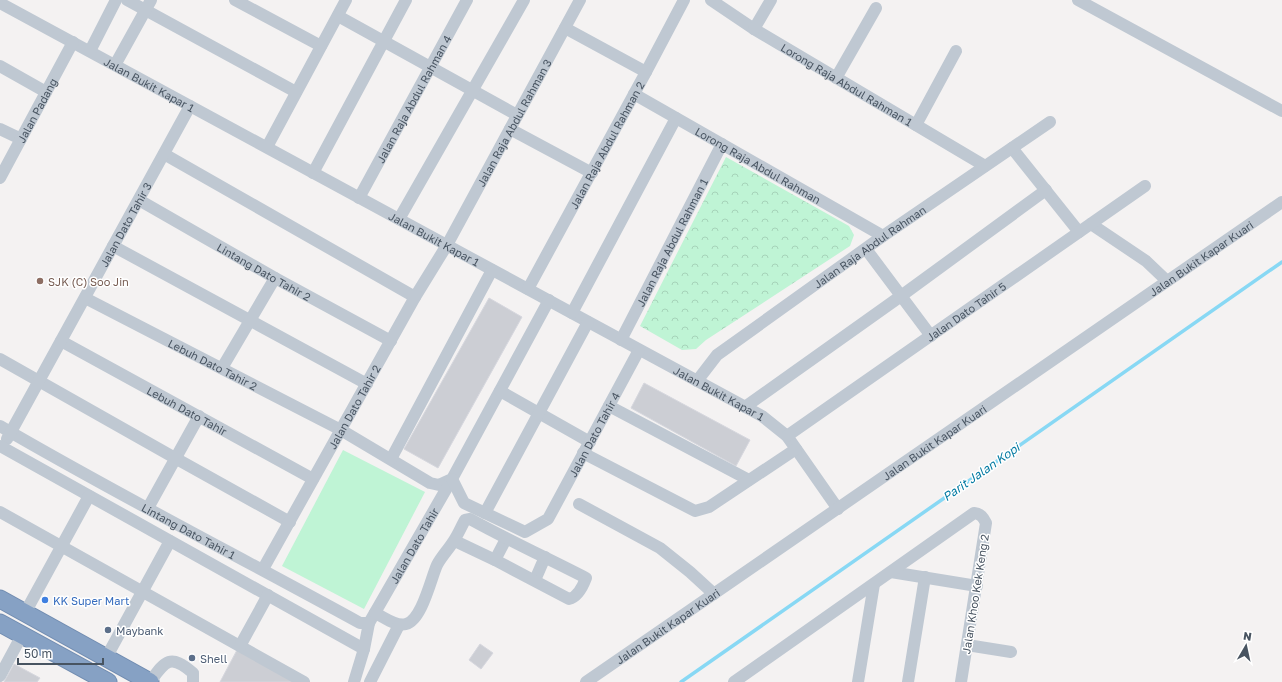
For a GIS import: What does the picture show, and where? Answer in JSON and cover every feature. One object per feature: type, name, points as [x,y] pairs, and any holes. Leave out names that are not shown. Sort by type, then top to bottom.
[{"type":"highway","points":[[0,599],[150,682]]},
{"type":"highway","points":[[0,623],[108,682]]},
{"type":"street","points":[[90,51],[116,0]]},
{"type":"street","points":[[127,0],[148,5],[296,92]]},
{"type":"street","points":[[235,0],[321,46]]},
{"type":"street","points":[[267,147],[346,0]]},
{"type":"street","points":[[313,173],[406,0]]},
{"type":"street","name":"Jalan Raja Abdul Rahman 4","points":[[359,198],[468,0]]},
{"type":"street","points":[[399,219],[524,0]]},
{"type":"street","name":"Jalan Raja Abdul Rahman 3","points":[[447,245],[580,0]]},
{"type":"street","name":"Jalan Raja Abdul Rahman 2","points":[[528,289],[592,173],[684,0]]},
{"type":"street","name":"Lorong Raja Abdul Rahman 1","points":[[711,0],[754,30],[985,166]]},
{"type":"street","points":[[754,30],[771,0]]},
{"type":"street","points":[[1078,0],[1282,111]]},
{"type":"street","name":"Jalan Bukit Kapar 1","points":[[0,3],[762,416],[787,436],[838,509]]},
{"type":"street","points":[[115,65],[148,5]]},
{"type":"street","points":[[836,78],[876,8]]},
{"type":"street","points":[[338,16],[518,115]]},
{"type":"street","points":[[565,28],[646,72]]},
{"type":"street","name":"Jalan Padang","points":[[0,178],[73,42]]},
{"type":"street","points":[[916,125],[956,51]]},
{"type":"street","points":[[0,66],[46,92]]},
{"type":"street","name":"Lorong Raja Abdul Rahman","points":[[634,94],[883,236]]},
{"type":"street","name":"Jalan Dato Tahir 3","points":[[1,447],[5,429],[39,380],[190,106]]},
{"type":"street","points":[[572,313],[676,118]]},
{"type":"street","name":"Jalan Raja Abdul Rahman","points":[[697,381],[716,355],[883,236],[1050,122]]},
{"type":"street","points":[[0,129],[21,140]]},
{"type":"street","points":[[510,129],[592,173]]},
{"type":"street","name":"Jalan Raja Abdul Rahman 1","points":[[621,340],[722,144]]},
{"type":"street","points":[[1012,148],[1079,232]]},
{"type":"street","points":[[164,154],[415,297]]},
{"type":"street","name":"Jalan Dato Tahir 5","points":[[787,436],[1145,186]]},
{"type":"street","points":[[745,407],[1046,190]]},
{"type":"street","name":"Lintang Dato Tahir 2","points":[[138,200],[390,341]]},
{"type":"street","name":"Jalan Bukit Kapar Kuari","points":[[586,682],[1282,202]]},
{"type":"street","points":[[1091,224],[1146,261],[1167,281]]},
{"type":"street","name":"Jalan Dato Tahir 2","points":[[263,569],[390,341],[447,245]]},
{"type":"street","points":[[113,246],[367,384]]},
{"type":"street","points":[[866,249],[931,336]]},
{"type":"street","points":[[391,459],[492,270]]},
{"type":"street","points":[[222,368],[275,278]]},
{"type":"street","name":"Lebuh Dato Tahir 2","points":[[85,298],[341,430],[430,483],[439,485],[452,479]]},
{"type":"street","name":"Jalan Dato Tahir","points":[[375,613],[452,479],[549,300]]},
{"type":"street","points":[[452,479],[464,503],[485,513],[588,322]]},
{"type":"street","name":"Lebuh Dato Tahir","points":[[61,341],[313,479]]},
{"type":"street","name":"Jalan Dato Tahir 4","points":[[485,513],[525,532],[548,519],[639,350]]},
{"type":"street","points":[[0,359],[290,522]]},
{"type":"street","points":[[500,391],[590,442]]},
{"type":"street","points":[[608,406],[749,480]]},
{"type":"street","points":[[148,508],[199,416]]},
{"type":"street","name":"Lintang Dato Tahir 1","points":[[5,429],[360,623],[369,623]]},
{"type":"street","points":[[1,447],[364,649]]},
{"type":"street","points":[[583,453],[694,510],[709,507],[796,449]]},
{"type":"street","points":[[25,613],[89,496]]},
{"type":"street","points":[[579,504],[660,548],[714,594]]},
{"type":"street","points":[[0,512],[304,682]]},
{"type":"street","name":"Jalan Khoo Kek Keng 2","points":[[891,572],[974,513],[980,514],[984,518],[986,523],[961,682]]},
{"type":"street","points":[[354,682],[364,649],[369,623],[375,613],[399,625],[408,624],[416,616],[430,587],[438,563],[455,540],[465,520],[470,519],[586,578],[573,598],[569,599],[535,580],[455,540]]},
{"type":"street","points":[[495,560],[506,538]]},
{"type":"street","points":[[106,658],[170,541]]},
{"type":"street","points":[[535,580],[545,557]]},
{"type":"street","points":[[741,681],[891,572],[977,586]]},
{"type":"street","points":[[908,682],[925,577]]},
{"type":"street","points":[[858,682],[874,584]]},
{"type":"street","points":[[240,646],[268,596]]},
{"type":"street","points":[[370,682],[399,625]]},
{"type":"street","points":[[0,676],[22,635]]},
{"type":"street","points":[[967,645],[1011,652]]},
{"type":"street","points":[[150,682],[163,664],[169,661],[187,667],[194,673],[193,682]]},
{"type":"green space","points":[[726,157],[849,226],[854,235],[850,246],[706,340],[696,349],[682,350],[640,326]]},
{"type":"green space","points":[[343,450],[425,492],[364,609],[282,566]]},
{"type":"building","points":[[489,298],[522,317],[438,468],[404,449]]},
{"type":"building","points":[[644,383],[750,440],[736,466],[631,408]]},
{"type":"building","points":[[480,644],[493,653],[481,669],[469,660]]},
{"type":"building","points":[[237,650],[295,682],[220,682]]},
{"type":"building","points":[[14,664],[40,678],[37,682],[4,682]]},
{"type":"waterway","name":"Parit Jalan Kopi","points":[[681,682],[1282,262]]},
{"type":"place","name":"SJK (C) Soo Jin","points":[[40,281]]},
{"type":"place","name":"KK Super Mart","points":[[45,600]]},
{"type":"place","name":"Maybank","points":[[108,630]]},
{"type":"place","name":"Shell","points":[[192,658]]}]
